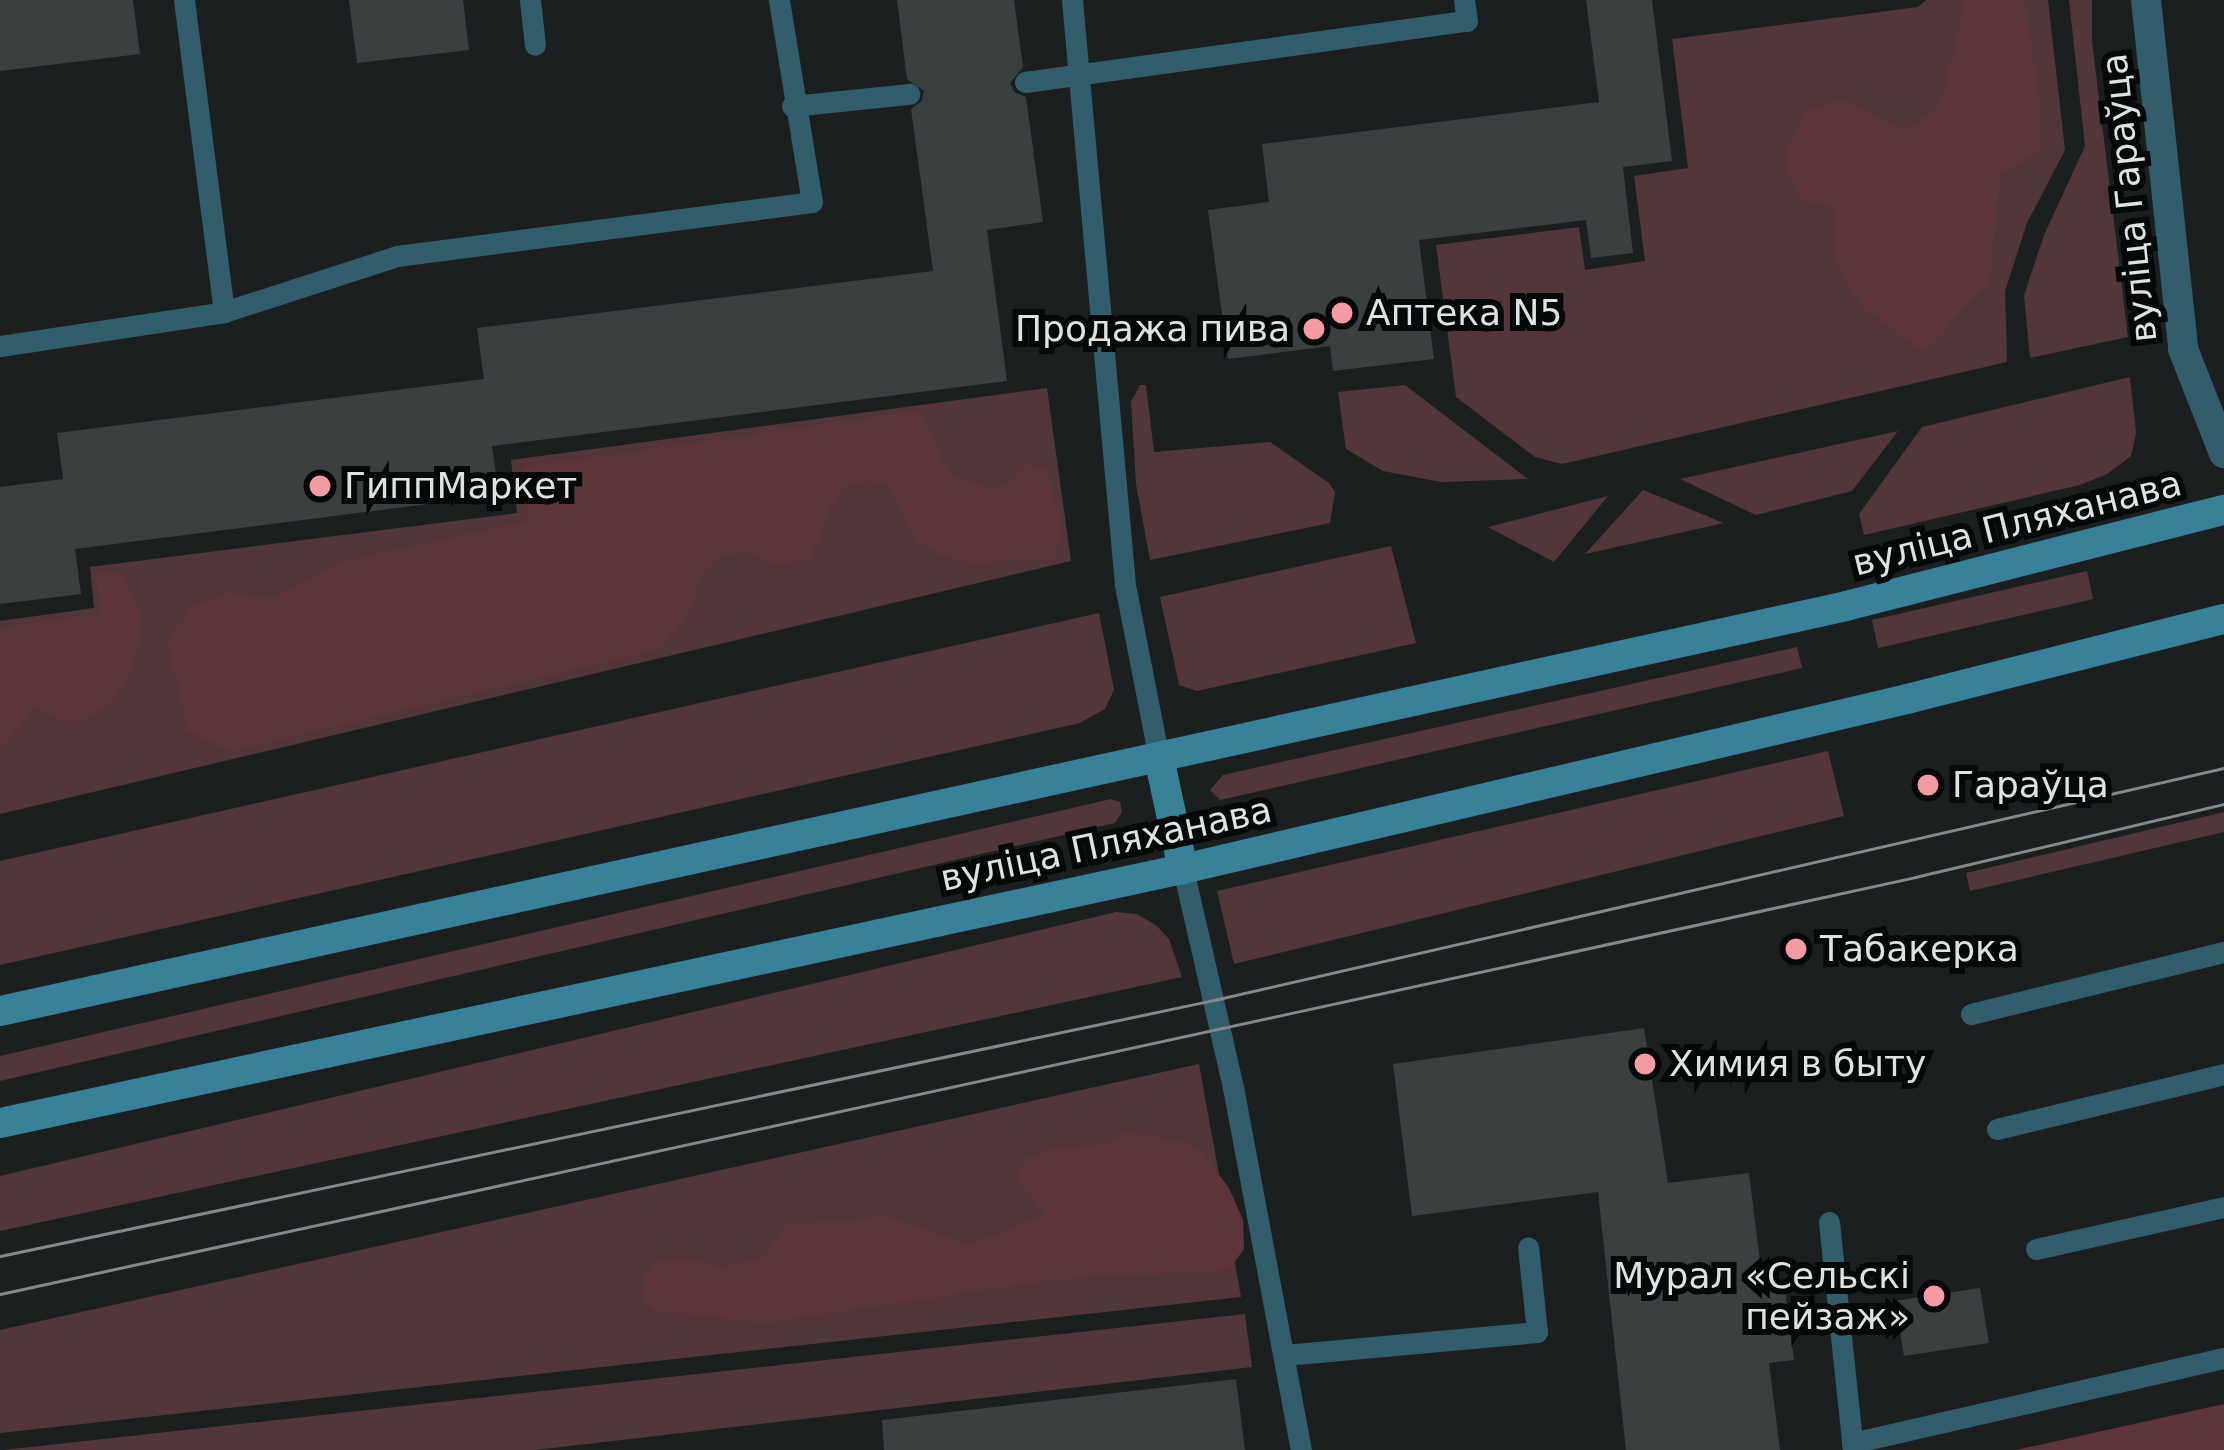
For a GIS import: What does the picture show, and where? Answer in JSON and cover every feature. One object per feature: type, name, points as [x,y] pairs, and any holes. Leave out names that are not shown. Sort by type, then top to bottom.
[{"type":"main road","name":"вуліца Пляханава","points":[[0,1011],[1846,607],[2224,510]]},
{"type":"main road","name":"вуліца Пляханава","points":[[0,1124],[1184,869],[2224,619]]},
{"type":"main road","points":[[1159,758],[1184,869]]},
{"type":"street","name":"вуліца Гараўца","points":[[2146,0],[2183,349],[2224,453]]},
{"type":"lane","points":[[184,0],[224,312]]},
{"type":"lane","points":[[530,0],[535,45]]},
{"type":"lane","points":[[0,346],[224,312],[397,256],[812,202],[792,106],[778,0]]},
{"type":"lane","points":[[1072,0],[1125,586],[1159,758]]},
{"type":"lane","points":[[1024,82],[1467,21],[1464,0]]},
{"type":"lane","points":[[792,106],[909,94]]},
{"type":"lane","points":[[1184,869],[1301,1450]]},
{"type":"lane","points":[[1971,1014],[2224,952]]},
{"type":"lane","points":[[1997,1130],[2224,1074]]},
{"type":"lane","points":[[2036,1250],[2224,1207]]},
{"type":"lane","points":[[1829,1222],[1852,1446],[2224,1358]]},
{"type":"lane","points":[[1285,1355],[1537,1332],[1528,1247]]},
{"type":"shaded area","points":[[1926,0],[2048,0],[2065,150],[2027,223],[2005,291],[2007,362],[1562,464],[1535,457],[1456,397],[1436,245],[1579,227],[1585,270],[1645,261],[1634,176],[1688,168],[1672,39],[1918,7]]},
{"type":"shaded area","points":[[1966,0],[2024,0],[2041,108],[2040,150],[2000,176],[1990,282],[1924,352],[1862,307],[1834,258],[1837,208],[1805,202],[1787,174],[1789,142],[1809,111],[1838,99],[1907,130],[1940,106]]},
{"type":"shaded area","points":[[2069,0],[2092,0],[2092,41],[2128,337],[2030,358],[2024,295],[2044,235],[2085,146]]},
{"type":"shaded area","points":[[2130,377],[2136,433],[2131,456],[2107,474],[2080,485],[1864,535],[1859,514],[1922,427]]},
{"type":"shaded area","points":[[1140,385],[1146,385],[1154,452],[1270,442],[1329,483],[1335,492],[1330,523],[1150,560],[1136,484],[1131,401]]},
{"type":"shaded area","points":[[1405,385],[1528,479],[1441,482],[1383,471],[1346,449],[1338,392]]},
{"type":"shaded area","points":[[1047,388],[1071,561],[0,814],[0,621],[94,608],[90,567],[517,513],[511,460]]},
{"type":"shaded area","points":[[919,411],[950,475],[994,488],[1009,483],[1026,464],[1046,470],[1060,524],[1055,559],[970,563],[940,555],[918,541],[887,486],[870,480],[846,486],[829,507],[811,559],[771,564],[745,552],[720,556],[699,579],[693,608],[658,650],[231,752],[187,730],[168,639],[193,606],[225,593],[275,596],[340,562],[528,521],[522,467]]},
{"type":"shaded area","points":[[1898,431],[1852,491],[1756,515],[1680,479]]},
{"type":"shaded area","points":[[1643,490],[1724,523],[1585,554]]},
{"type":"shaded area","points":[[1608,496],[1554,562],[1488,527]]},
{"type":"shaded area","points":[[1391,546],[1416,643],[1197,691],[1179,685],[1160,597]]},
{"type":"shaded area","points":[[120,570],[140,610],[141,637],[124,685],[105,708],[78,722],[59,720],[35,706],[0,750],[0,628],[100,614],[96,573]]},
{"type":"shaded area","points":[[2087,571],[2093,599],[1878,648],[1872,620]]},
{"type":"shaded area","points":[[1099,613],[1114,690],[1105,709],[1080,723],[0,965],[0,861]]},
{"type":"shaded area","points":[[1797,647],[1802,668],[1220,800],[1210,790],[1223,775]]},
{"type":"shaded area","points":[[1828,751],[1844,816],[1234,964],[1217,891]]},
{"type":"shaded area","points":[[1111,799],[1120,802],[1122,812],[1115,823],[0,1081],[0,1056]]},
{"type":"shaded area","points":[[2224,812],[2224,832],[1970,891],[1966,873]]},
{"type":"shaded area","points":[[1116,912],[1137,914],[1157,926],[1169,939],[1182,977],[0,1231],[0,1176]]},
{"type":"shaded area","points":[[1199,1064],[1241,1297],[0,1433],[0,1330]]},
{"type":"shaded area","points":[[1126,1132],[1179,1141],[1202,1152],[1229,1188],[1243,1220],[1244,1249],[1229,1270],[1049,1280],[767,1323],[652,1310],[641,1294],[643,1277],[654,1263],[678,1258],[724,1267],[762,1259],[785,1225],[886,1216],[971,1245],[1046,1214],[1018,1179],[1025,1159],[1055,1148],[1103,1145]]},
{"type":"shaded area","points":[[1245,1314],[1252,1367],[535,1450],[3,1450]]},
{"type":"shaded area","points":[[2224,1404],[2224,1450],[2016,1450]]},
{"type":"building","points":[[0,0],[133,0],[140,54],[0,71]]},
{"type":"building","points":[[349,0],[463,0],[469,50],[357,63]]},
{"type":"building","points":[[897,0],[1014,0],[1023,67],[1010,83],[1014,92],[1026,97],[1043,222],[987,230],[1007,381],[492,446],[499,495],[75,549],[81,594],[0,604],[0,487],[63,479],[57,433],[484,379],[477,328],[933,271],[911,109],[922,101],[924,91],[907,79]]},
{"type":"building","points":[[1586,0],[1652,0],[1672,161],[1623,167],[1633,253],[1591,258],[1586,220],[1419,240],[1434,359],[1333,371],[1330,346],[1228,359],[1208,210],[1269,202],[1262,144],[1599,102]]},
{"type":"building","points":[[1644,1028],[1668,1183],[1749,1173],[1763,1285],[1784,1282],[1794,1360],[1769,1363],[1780,1450],[1626,1450],[1598,1192],[1412,1216],[1393,1064]]},
{"type":"building","points":[[1980,1288],[1989,1343],[1904,1356],[1895,1301]]},
{"type":"building","points":[[1236,1379],[1245,1450],[884,1450],[882,1420]]},
{"type":"tram line","points":[[0,1256],[1214,1000],[2224,768]]},
{"type":"tram line","points":[[0,1294],[1915,877],[2224,804]]},
{"type":"place","name":"Аптека N5","points":[[1342,313]]},
{"type":"place","name":"Продажа пива","points":[[1314,329]]},
{"type":"place","name":"ГиппМаркет","points":[[320,486]]},
{"type":"place","name":"Гараўца","points":[[1928,785]]},
{"type":"place","name":"Табакерка","points":[[1796,949]]},
{"type":"place","name":"Химия в быту","points":[[1645,1064]]},
{"type":"place","name":"Мурал «Сельскі пейзаж»","points":[[1934,1296]]}]
